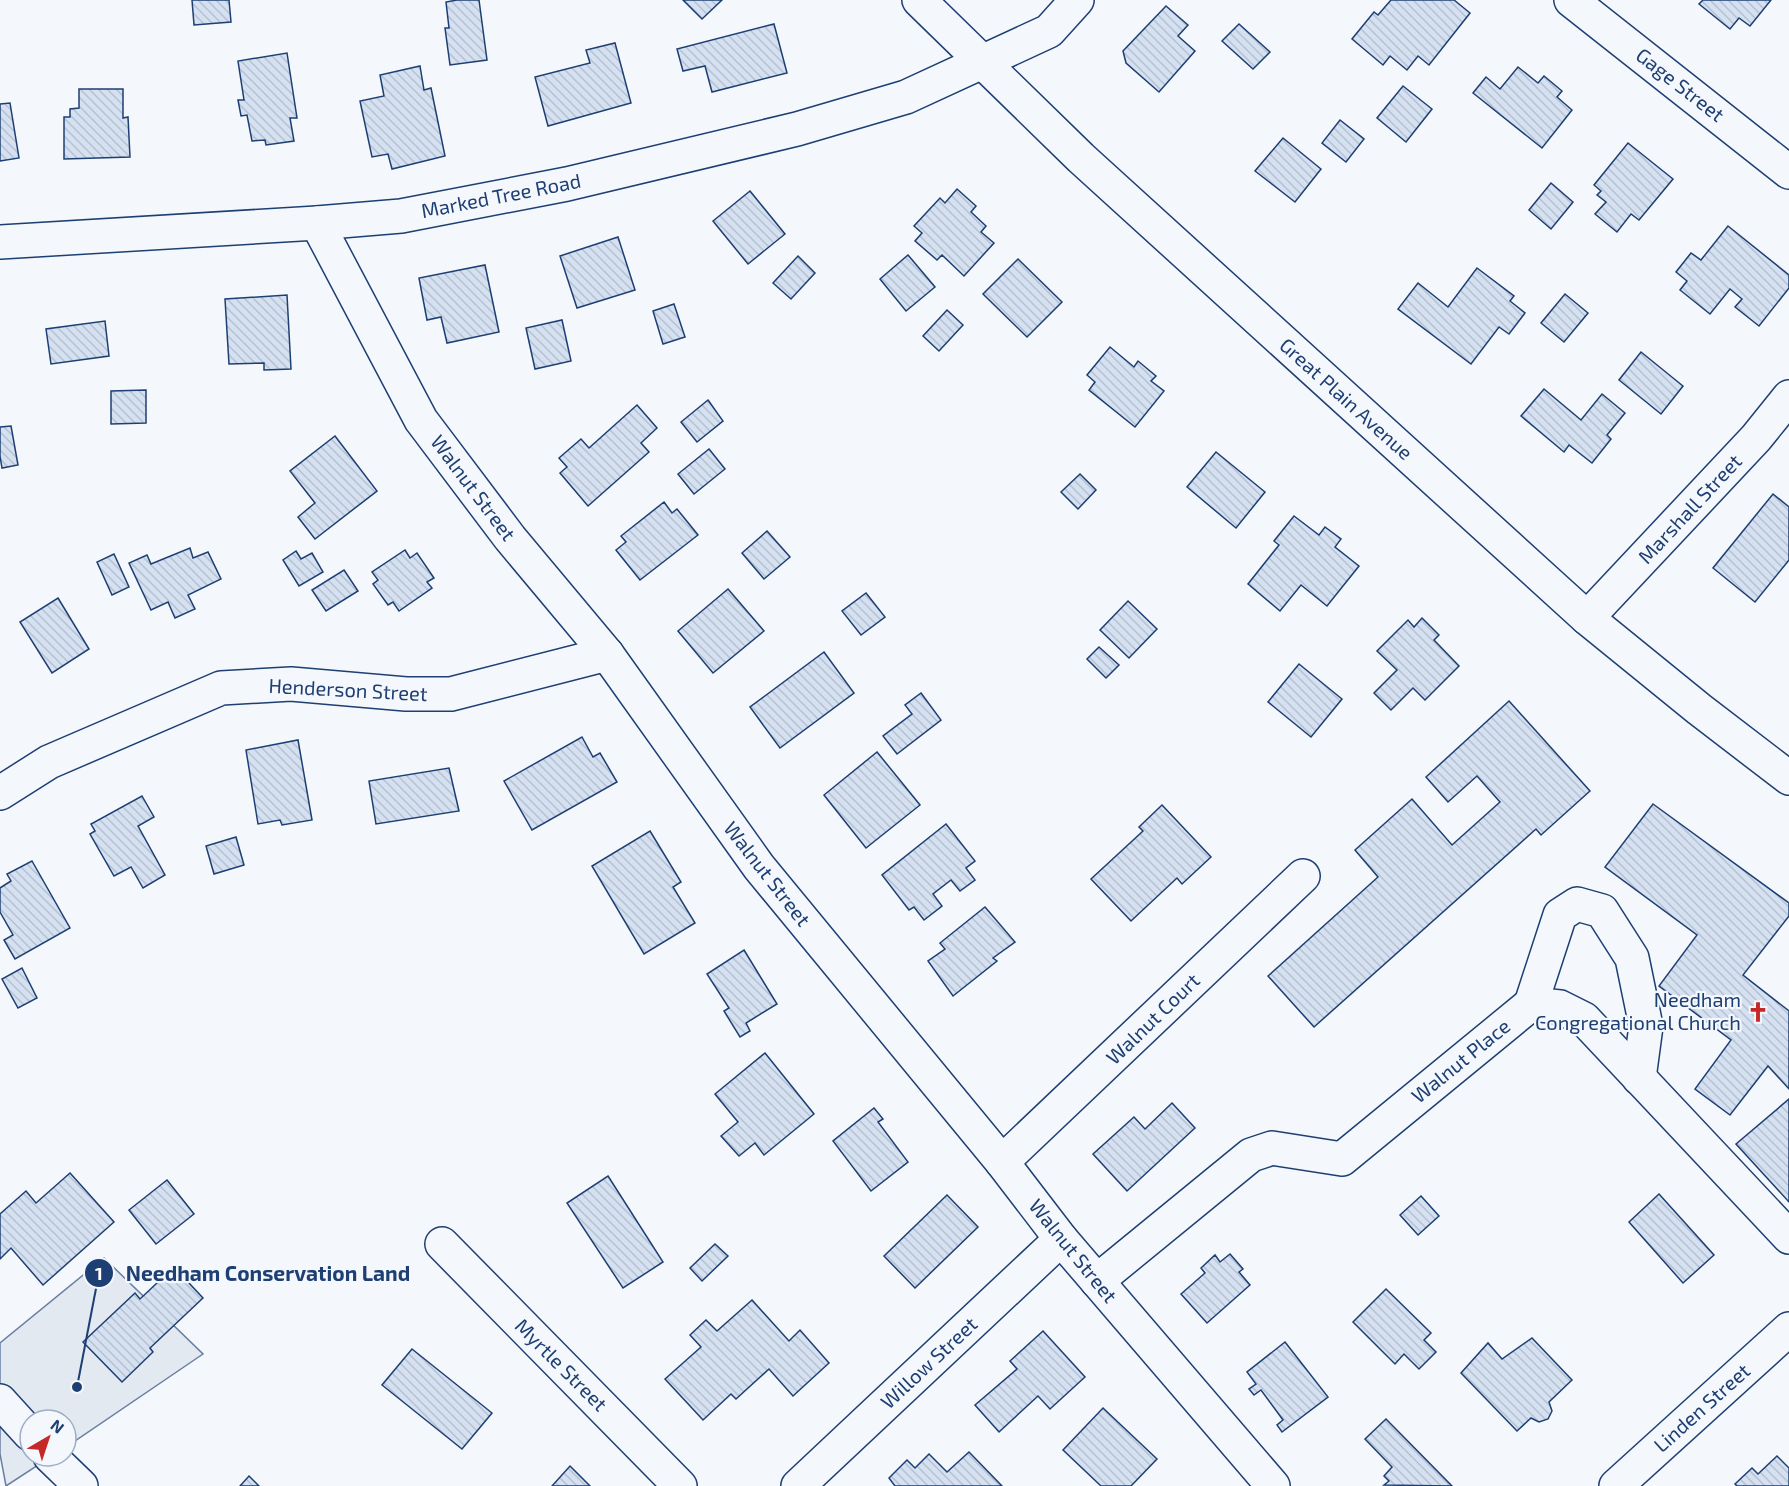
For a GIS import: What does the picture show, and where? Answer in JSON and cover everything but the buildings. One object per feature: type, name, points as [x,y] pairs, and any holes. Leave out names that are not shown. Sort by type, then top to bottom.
[{"type":"street","name":"Great Plain Avenue","points":[[919,0],[1081,158],[1587,618],[1789,778]]},
{"type":"street","points":[[985,62],[1049,31],[1077,0]]},
{"type":"street","name":"Gage Street","points":[[1571,0],[1789,172]]},
{"type":"street","name":"Marked Tree Road","points":[[0,242],[401,216],[567,184],[797,129],[906,97],[985,62]]},
{"type":"street","name":"Walnut Street","points":[[317,223],[421,420],[510,538],[607,654],[759,867],[1002,1162],[1061,1239],[1273,1486]]},
{"type":"street","name":"Marshall Street","points":[[1587,618],[1756,438],[1789,397]]},
{"type":"street","name":"Henderson Street","points":[[0,793],[49,762],[221,688],[291,684],[406,694],[451,694],[607,654]]},
{"type":"street","name":"Walnut Court","points":[[1002,1162],[1303,876]]},
{"type":"street","points":[[1639,1078],[1646,1026],[1632,958],[1602,911],[1577,904],[1560,915],[1531,1004],[1560,1007],[1584,1019],[1639,1078],[1789,1237]]},
{"type":"street","name":"Walnut Place","points":[[1097,1281],[1251,1155],[1272,1148],[1342,1158],[1531,1004]]},
{"type":"street","name":"Willow Street","points":[[798,1486],[1061,1239]]},
{"type":"street","name":"Myrtle Street","points":[[442,1244],[680,1486]]},
{"type":"street","name":"Linden Street","points":[[1616,1486],[1789,1329]]},
{"type":"street","points":[[0,1401],[18,1421]]},
{"type":"street","points":[[63,1468],[81,1486]]},
{"type":"shaded area","points":[[104,1258],[203,1354],[78,1439],[78,1408],[18,1408],[18,1468],[34,1468],[6,1486],[0,1454],[0,1343]]},
{"type":"place","name":"Needham Congregational Church","points":[[1758,1012]]},
{"type":"place","name":"Needham Conservation Land","points":[[77,1387]]}]
